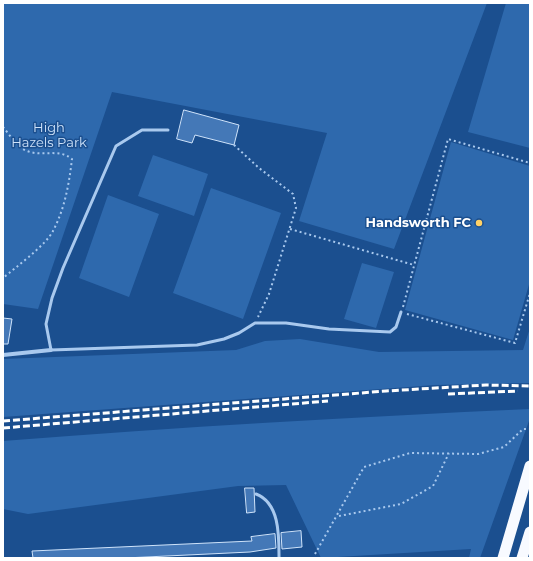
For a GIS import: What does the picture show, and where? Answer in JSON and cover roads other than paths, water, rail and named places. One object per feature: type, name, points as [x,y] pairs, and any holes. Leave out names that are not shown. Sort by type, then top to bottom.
[{"type":"highway","points":[[502,558],[530,466]]},
{"type":"highway","points":[[522,558],[530,532]]},
{"type":"street","points":[[3,355],[51,350]]},
{"type":"lane","points":[[168,130],[142,130],[116,146],[62,268],[52,298],[46,324],[51,350],[197,345],[224,339],[239,333],[255,323],[286,323],[329,330],[390,332],[396,327],[401,312]]},
{"type":"lane","points":[[256,494],[264,497],[270,503],[274,512],[278,530],[279,558]]},
{"type":"railway","points":[[3,421],[386,391],[486,385],[530,386]]},
{"type":"railway","points":[[448,394],[518,391]]},
{"type":"railway","points":[[3,428],[328,401]]},
{"type":"place","name":"Handsworth FC","points":[[479,223]]},
{"type":"park label","name":"High Hazels Park","points":[[49,136]]}]
